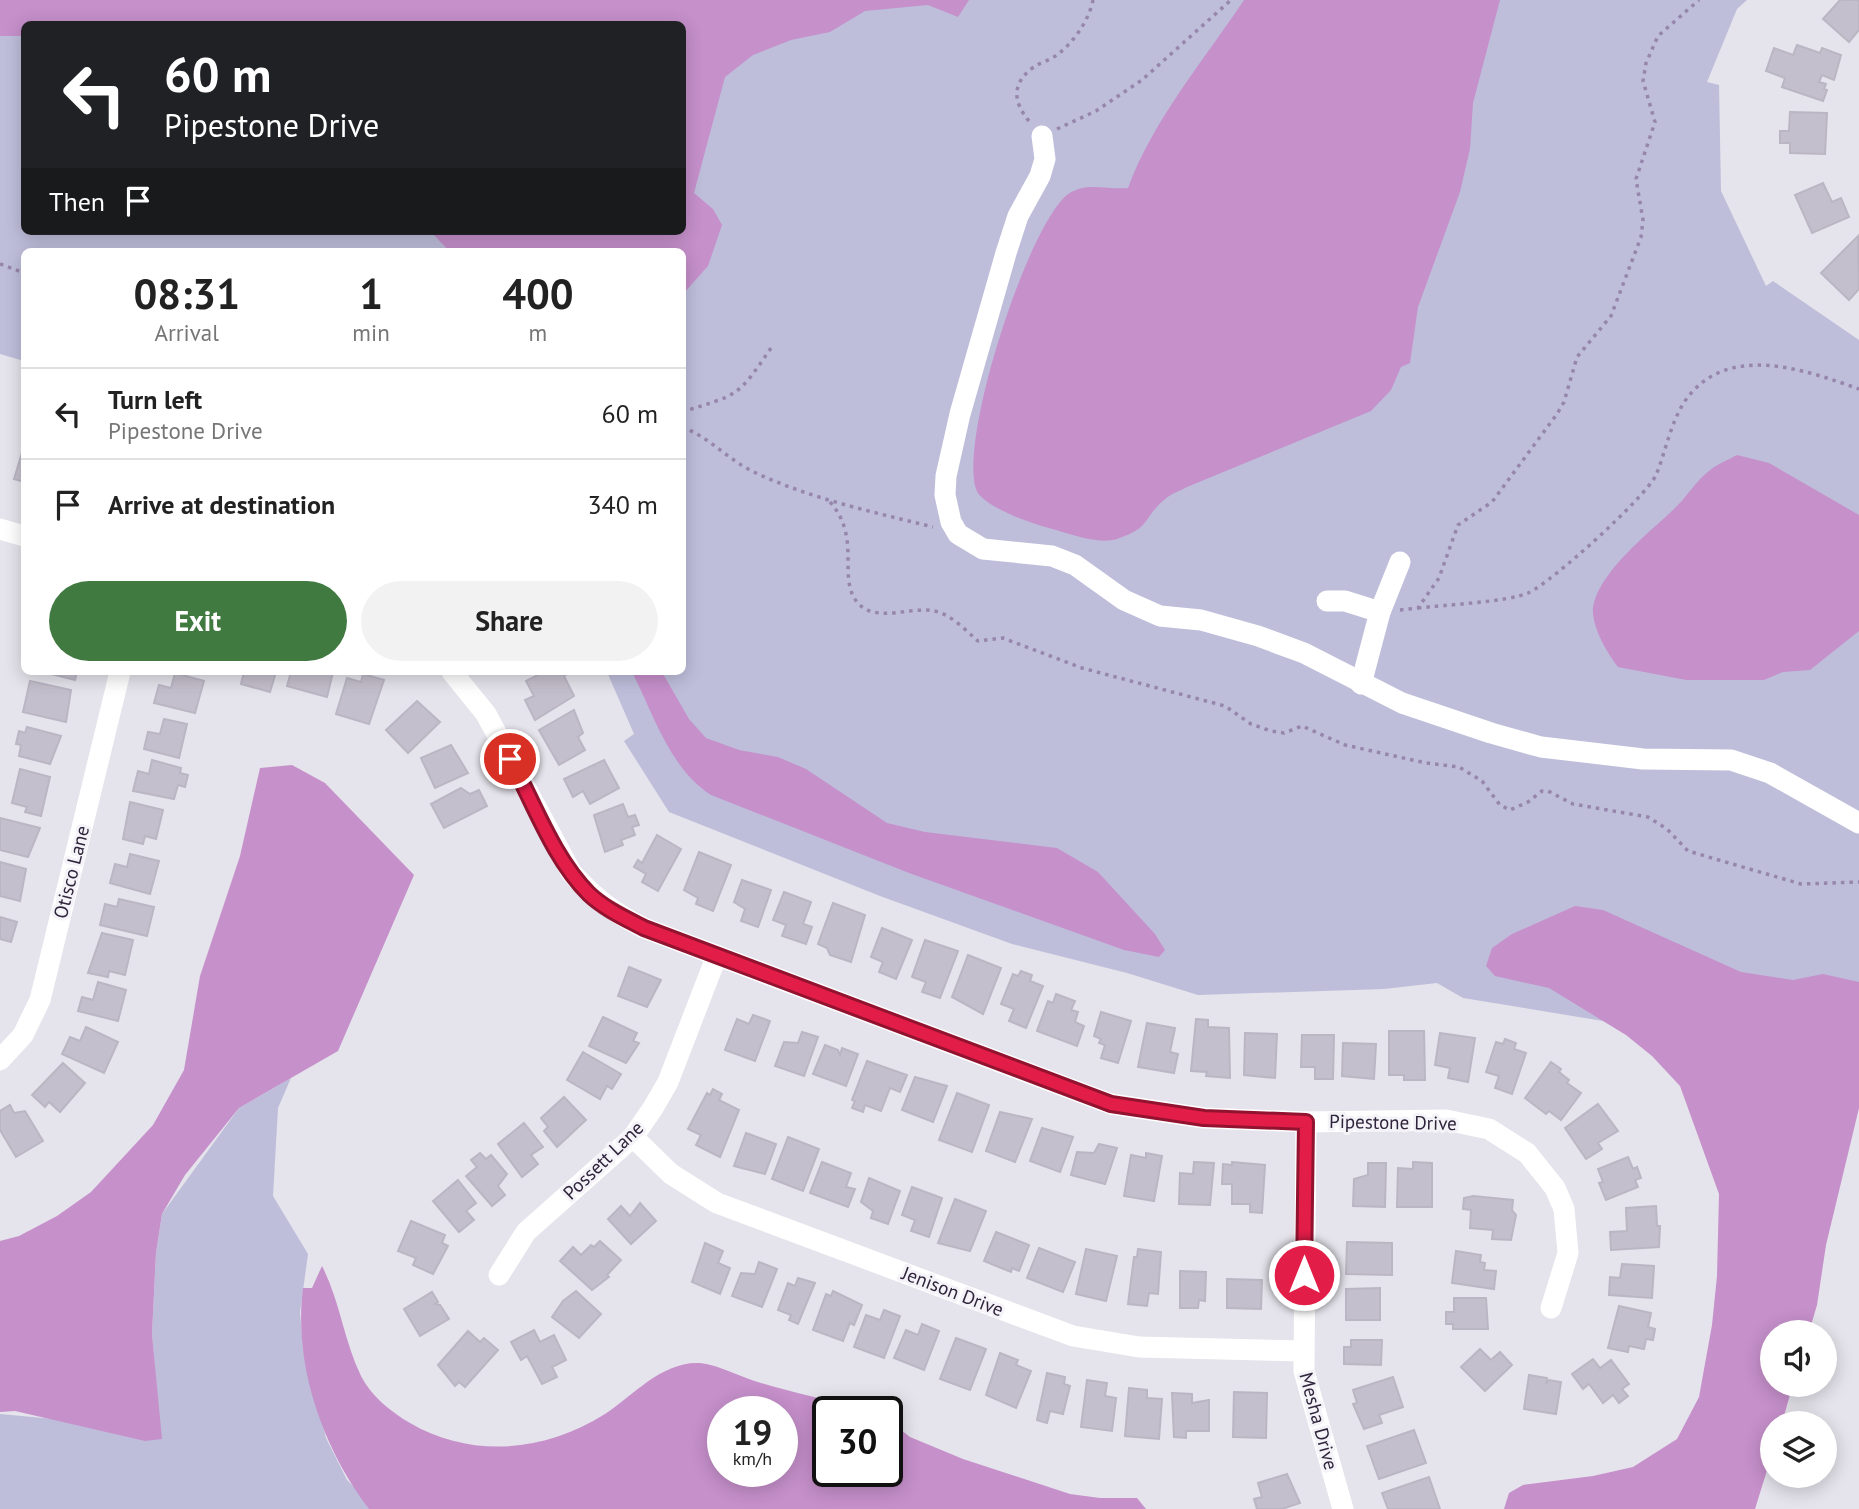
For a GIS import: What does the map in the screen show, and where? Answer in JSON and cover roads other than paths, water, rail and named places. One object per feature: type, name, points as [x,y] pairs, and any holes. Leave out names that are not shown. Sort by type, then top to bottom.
[{"type":"street","points":[[1042,135],[1045,159],[1040,176],[1018,216],[1006,253],[960,414],[946,476],[949,513],[958,534],[983,549],[1052,556],[1075,565],[1124,600],[1160,616],[1201,621],[1258,636],[1304,653],[1402,703],[1541,747],[1643,759],[1731,760],[1770,773],[1859,823]]},
{"type":"street","points":[[0,528],[21,535]]},
{"type":"street","points":[[1361,684],[1380,612],[1400,562]]},
{"type":"street","points":[[1327,601],[1345,601],[1380,612]]},
{"type":"street","name":"Otisco Lane","points":[[0,1060],[23,1035],[40,1000],[119,675]]},
{"type":"street","name":"Pipestone Drive","points":[[454,675],[486,714],[571,872],[590,895],[618,915],[644,928],[1111,1104],[1204,1118],[1306,1122],[1446,1121],[1489,1129],[1511,1140],[1544,1171],[1563,1209],[1568,1253],[1551,1308]]},
{"type":"street","name":"Possett Lane","points":[[499,1275],[526,1232],[632,1137],[668,1082],[717,955]]},
{"type":"street","name":"Mesha Drive","points":[[1306,1122],[1304,1351],[1307,1387],[1343,1509]]},
{"type":"street","name":"Jenison Drive","points":[[632,1137],[671,1174],[717,1203],[1073,1336],[1139,1348],[1304,1351]]}]
